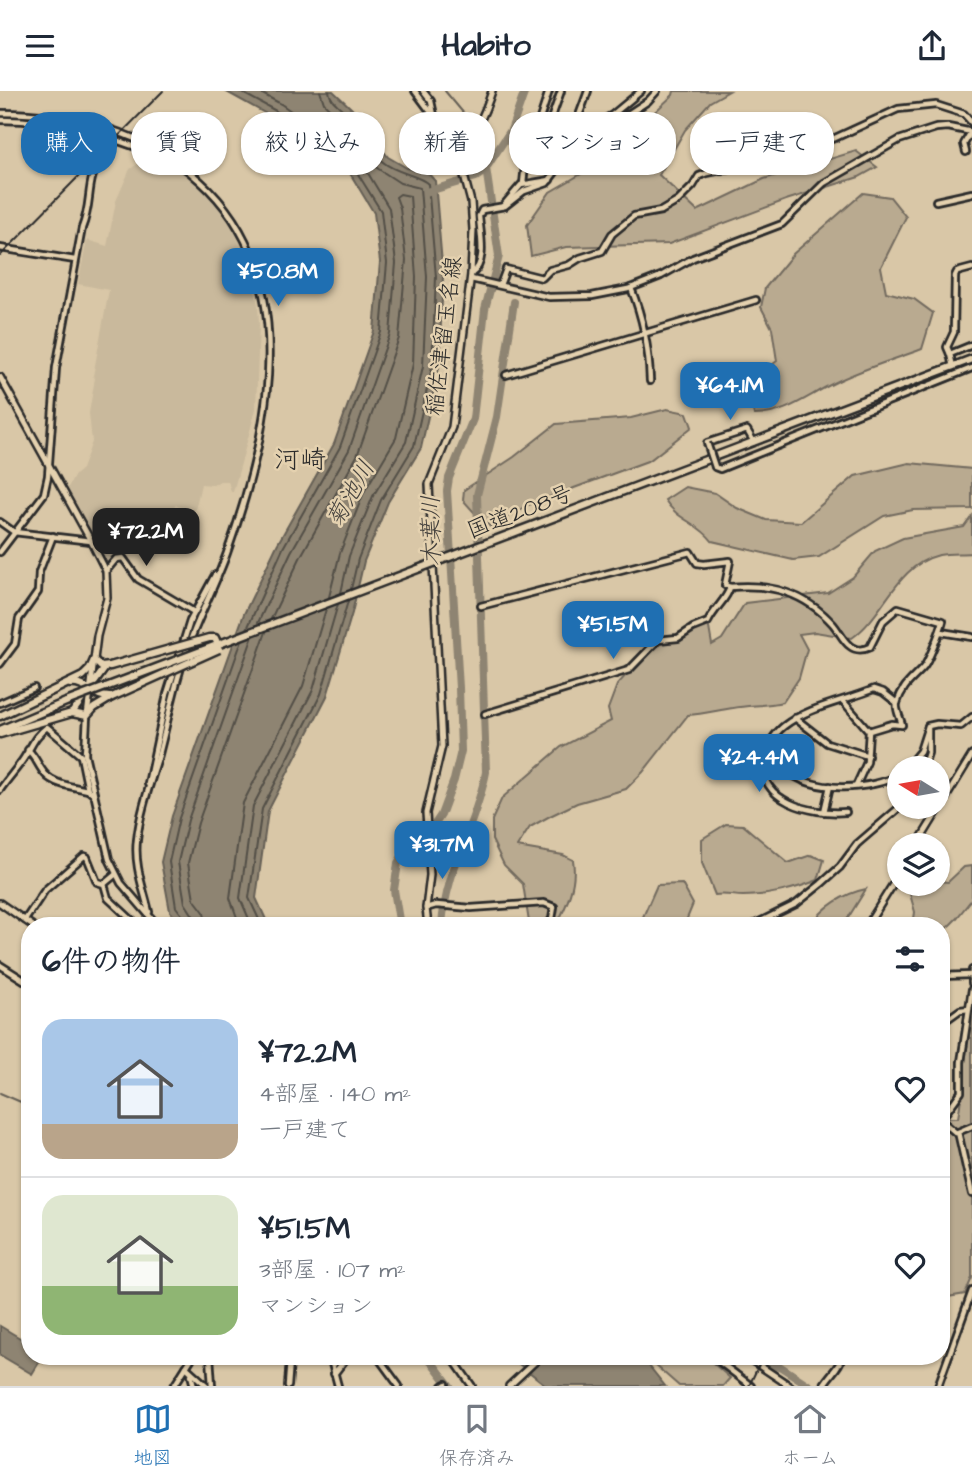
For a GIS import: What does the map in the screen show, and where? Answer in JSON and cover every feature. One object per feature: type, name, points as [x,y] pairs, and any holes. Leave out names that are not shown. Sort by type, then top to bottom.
[{"type":"highway","name":"国道208号","points":[[0,730],[66,702],[754,442],[954,370],[972,359]]},
{"type":"highway","points":[[0,730],[72,713],[88,716],[94,708],[113,697],[243,636]]},
{"type":"highway","points":[[72,713],[107,667],[209,638],[215,638],[218,645]]},
{"type":"highway","points":[[0,716],[83,676],[90,670],[94,660],[107,667]]},
{"type":"highway","points":[[65,684],[76,683],[100,697],[113,697]]},
{"type":"main road","points":[[485,112],[492,91]]},
{"type":"main road","name":"稲佐津留玉名線","points":[[427,917],[430,875],[428,802],[443,746],[429,484],[452,427],[471,276],[473,230],[465,175]]},
{"type":"main road","points":[[0,377],[106,571],[107,598],[97,636],[88,716]]},
{"type":"main road","points":[[924,833],[972,755]]},
{"type":"main road","points":[[873,917],[887,894]]},
{"type":"main road","points":[[0,903],[21,917]]},
{"type":"main road","points":[[509,1386],[531,1365]]},
{"type":"main road","points":[[758,1365],[790,1386]]},
{"type":"street","points":[[415,91],[431,112]]},
{"type":"street","points":[[423,91],[431,101],[433,112]]},
{"type":"street","points":[[523,184],[525,165],[549,91]]},
{"type":"street","points":[[554,112],[561,91]]},
{"type":"street","points":[[580,112],[588,91]]},
{"type":"street","points":[[616,112],[641,91]]},
{"type":"street","points":[[631,112],[657,91]]},
{"type":"street","points":[[834,138],[898,109],[936,106],[964,114],[972,123]]},
{"type":"street","points":[[0,113],[62,117],[107,127],[131,137]]},
{"type":"street","points":[[0,120],[21,122]]},
{"type":"street","points":[[554,175],[551,180],[524,191],[502,207],[482,210],[480,266],[471,276],[548,297],[609,293],[631,288],[703,254],[782,224],[824,183],[899,140],[936,128],[948,127],[971,132],[964,144],[966,152]]},
{"type":"street","points":[[0,552],[44,494],[56,368],[75,260],[89,211],[91,175]]},
{"type":"street","points":[[149,912],[140,884],[136,853],[139,825],[191,637],[222,566],[246,491],[263,421],[268,381],[269,341],[260,283],[239,227],[220,200],[193,175]]},
{"type":"street","points":[[500,285],[506,269],[542,278],[550,270],[601,251],[612,234],[634,216],[661,211],[673,204],[703,175]]},
{"type":"street","points":[[502,207],[523,184],[551,180]]},
{"type":"street","points":[[936,201],[972,193]]},
{"type":"street","points":[[0,248],[75,260]]},
{"type":"street","points":[[954,370],[947,347],[954,332],[955,276],[957,272],[972,268]]},
{"type":"street","points":[[631,288],[640,309],[650,381]]},
{"type":"street","points":[[506,375],[756,300]]},
{"type":"street","points":[[950,354],[972,345]]},
{"type":"street","points":[[754,442],[747,430],[707,443],[715,467],[720,469],[781,446],[954,370],[972,368]]},
{"type":"street","points":[[0,522],[14,532],[91,541]]},
{"type":"street","points":[[0,664],[15,644],[19,619],[38,592],[39,572],[53,536]]},
{"type":"street","points":[[481,605],[690,552],[697,563],[730,561],[725,585],[768,586],[801,599],[823,614],[850,646],[859,650],[870,647],[883,621],[898,608],[943,621],[925,666],[906,683],[897,703],[902,725],[892,724],[869,731]]},
{"type":"street","points":[[106,571],[116,559],[123,558],[138,579],[194,612]]},
{"type":"street","points":[[149,789],[150,769],[167,694],[194,612],[222,566]]},
{"type":"street","points":[[485,714],[629,670],[658,640],[678,638],[708,622],[715,608],[729,596],[730,587]]},
{"type":"street","points":[[940,632],[972,636]]},
{"type":"street","points":[[0,702],[34,688]]},
{"type":"street","points":[[846,812],[824,812],[783,800],[768,785],[763,765],[765,752],[781,728],[794,718],[874,689],[883,692],[897,703]]},
{"type":"street","points":[[0,694],[8,698]]},
{"type":"street","points":[[843,701],[869,731],[868,756],[855,786]]},
{"type":"street","points":[[88,716],[85,754],[109,859],[116,874],[152,917]]},
{"type":"street","points":[[928,726],[961,726],[972,717]]},
{"type":"street","points":[[794,718],[827,743],[868,756]]},
{"type":"street","points":[[916,756],[920,751],[928,726]]},
{"type":"street","points":[[927,756],[928,726]]},
{"type":"street","points":[[0,790],[35,736],[47,727],[80,756],[88,790]]},
{"type":"street","points":[[776,737],[782,763],[788,771],[804,781],[830,786],[887,781]]},
{"type":"street","points":[[28,750],[46,776],[63,784],[88,790],[94,796]]},
{"type":"street","points":[[824,812],[830,786]]},
{"type":"street","points":[[769,917],[796,904],[821,884],[840,867],[857,844],[887,818]]},
{"type":"street","points":[[28,917],[46,890],[84,856],[87,857],[97,882],[104,884]]},
{"type":"street","points":[[104,884],[116,874]]},
{"type":"street","points":[[104,884],[108,898],[128,917]]},
{"type":"street","points":[[426,908],[436,905],[471,908],[544,902],[554,907],[552,917]]},
{"type":"street","points":[[0,965],[21,978]]},
{"type":"street","points":[[950,975],[971,972],[972,983]]},
{"type":"street","points":[[950,1107],[961,1092],[961,1062],[969,1031],[972,989]]},
{"type":"street","points":[[950,1017],[960,1010],[969,1009]]},
{"type":"street","points":[[950,1127],[956,1133],[972,1126]]},
{"type":"street","points":[[958,1132],[972,1194]]},
{"type":"street","points":[[950,1352],[972,1291]]},
{"type":"street","points":[[210,1365],[210,1386]]},
{"type":"street","points":[[288,1386],[290,1365]]},
{"type":"street","points":[[332,1365],[338,1386]]},
{"type":"street","points":[[334,1374],[341,1365]]},
{"type":"street","points":[[384,1365],[399,1386]]},
{"type":"street","points":[[457,1365],[463,1379],[470,1386]]},
{"type":"street","points":[[724,1365],[751,1386]]},
{"type":"street","points":[[823,1386],[838,1365]]},
{"type":"street","points":[[938,1386],[946,1365]]},
{"type":"street","points":[[174,1386],[186,1367],[194,1386]]},
{"type":"street","points":[[191,1374],[210,1386]]},
{"type":"shaded area","points":[[674,91],[729,91],[710,102],[701,112],[690,112],[690,124],[676,146],[676,112],[655,112]]},
{"type":"shaded area","points":[[856,151],[877,167],[859,177],[786,200],[669,244],[566,247],[531,256],[527,225],[550,192],[579,175],[659,175],[697,211],[777,175],[834,175],[834,158]]},
{"type":"shaded area","points":[[130,169],[131,175],[187,175],[207,191],[232,226],[249,264],[258,305],[256,409],[233,492],[228,481],[213,485],[201,484],[194,515],[176,505],[146,539],[133,544],[126,551],[117,548],[107,565],[100,547],[67,489],[82,469],[92,442],[89,413],[95,378],[93,376],[109,290],[78,284],[87,240],[107,246],[116,201]]},
{"type":"shaded area","points":[[863,193],[890,197],[906,217],[881,267],[886,292],[914,299],[933,313],[922,349],[845,378],[776,412],[754,415],[752,397],[755,384],[763,372],[777,361],[772,328],[761,307],[765,288],[793,254]]},
{"type":"shaded area","points":[[667,409],[687,413],[692,427],[650,460],[528,505],[491,527],[463,500],[464,490],[514,457],[556,424],[631,418]]},
{"type":"shaded area","points":[[909,463],[972,469],[972,509],[913,510],[884,516],[819,557],[793,560],[712,541],[665,500],[685,487],[715,493],[737,508],[766,520],[801,522],[855,476]]},
{"type":"shaded area","points":[[972,516],[972,553],[939,555],[912,569],[864,628],[852,638],[815,632],[799,634],[807,649],[799,678],[783,702],[688,715],[643,772],[626,789],[577,803],[530,827],[517,847],[563,855],[573,860],[574,877],[560,917],[528,917],[523,884],[504,865],[492,840],[492,820],[502,798],[561,747],[611,721],[608,709],[617,685],[658,640],[678,638],[708,622],[712,645],[722,639],[745,603],[828,593],[853,577],[875,551],[903,538],[964,527]]},
{"type":"shaded area","points":[[726,824],[743,825],[788,863],[811,855],[824,860],[818,880],[762,895],[715,895],[702,863],[702,839]]},
{"type":"shaded area","points":[[972,866],[972,899],[956,919],[950,925],[950,917],[914,917],[911,896],[950,896],[950,880],[964,867]]},
{"type":"shaded area","points":[[682,884],[693,904],[688,917],[643,917],[657,885]]},
{"type":"shaded area","points":[[866,889],[849,917],[818,917],[835,902]]},
{"type":"shaded area","points":[[972,1017],[972,1278],[965,1294],[950,1297],[950,1118],[958,1118]]},
{"type":"shaded area","points":[[655,1365],[715,1365],[730,1378],[723,1386],[679,1386]]},
{"type":"water","points":[[225,91],[333,91],[354,112],[263,112]]},
{"type":"water","name":"菊池川","points":[[385,153],[399,163],[399,175],[430,175],[435,181],[443,276],[439,367],[421,448],[388,502],[364,561],[352,613],[327,696],[268,811],[256,898],[265,917],[175,917],[170,911],[161,862],[172,816],[244,614],[277,545],[334,444],[374,331],[380,262],[374,213],[351,175],[385,175]]},
{"type":"water","points":[[0,1326],[21,1339],[21,1365],[38,1365],[32,1374],[0,1355]]},
{"type":"water","points":[[520,1365],[648,1365],[665,1386],[547,1386]]},
{"type":"waterway","points":[[445,91],[462,112]]},
{"type":"waterway","name":"木葉川","points":[[398,917],[394,890],[398,863],[410,844],[435,824],[441,815],[461,751],[447,491],[449,478],[473,419],[485,309],[499,256],[486,168],[511,130],[525,91]]},
{"type":"waterway","points":[[426,192],[479,175]]},
{"type":"waterway","points":[[443,917],[449,886],[486,772],[477,495],[497,417],[514,302]]},
{"type":"waterway","points":[[0,963],[21,975]]},
{"type":"waterway","points":[[0,1093],[21,1102]]},
{"type":"waterway","points":[[434,1365],[450,1386]]},
{"type":"waterway","points":[[766,1365],[797,1386]]},
{"type":"waterway","points":[[770,1365],[781,1367],[810,1386]]},
{"type":"tunnel","points":[[34,688],[47,727]]},
{"type":"railway","points":[[0,256],[163,91]]},
{"type":"railway","points":[[749,1386],[759,1365]]},
{"type":"district","name":"河崎","points":[[300,460]]}]
